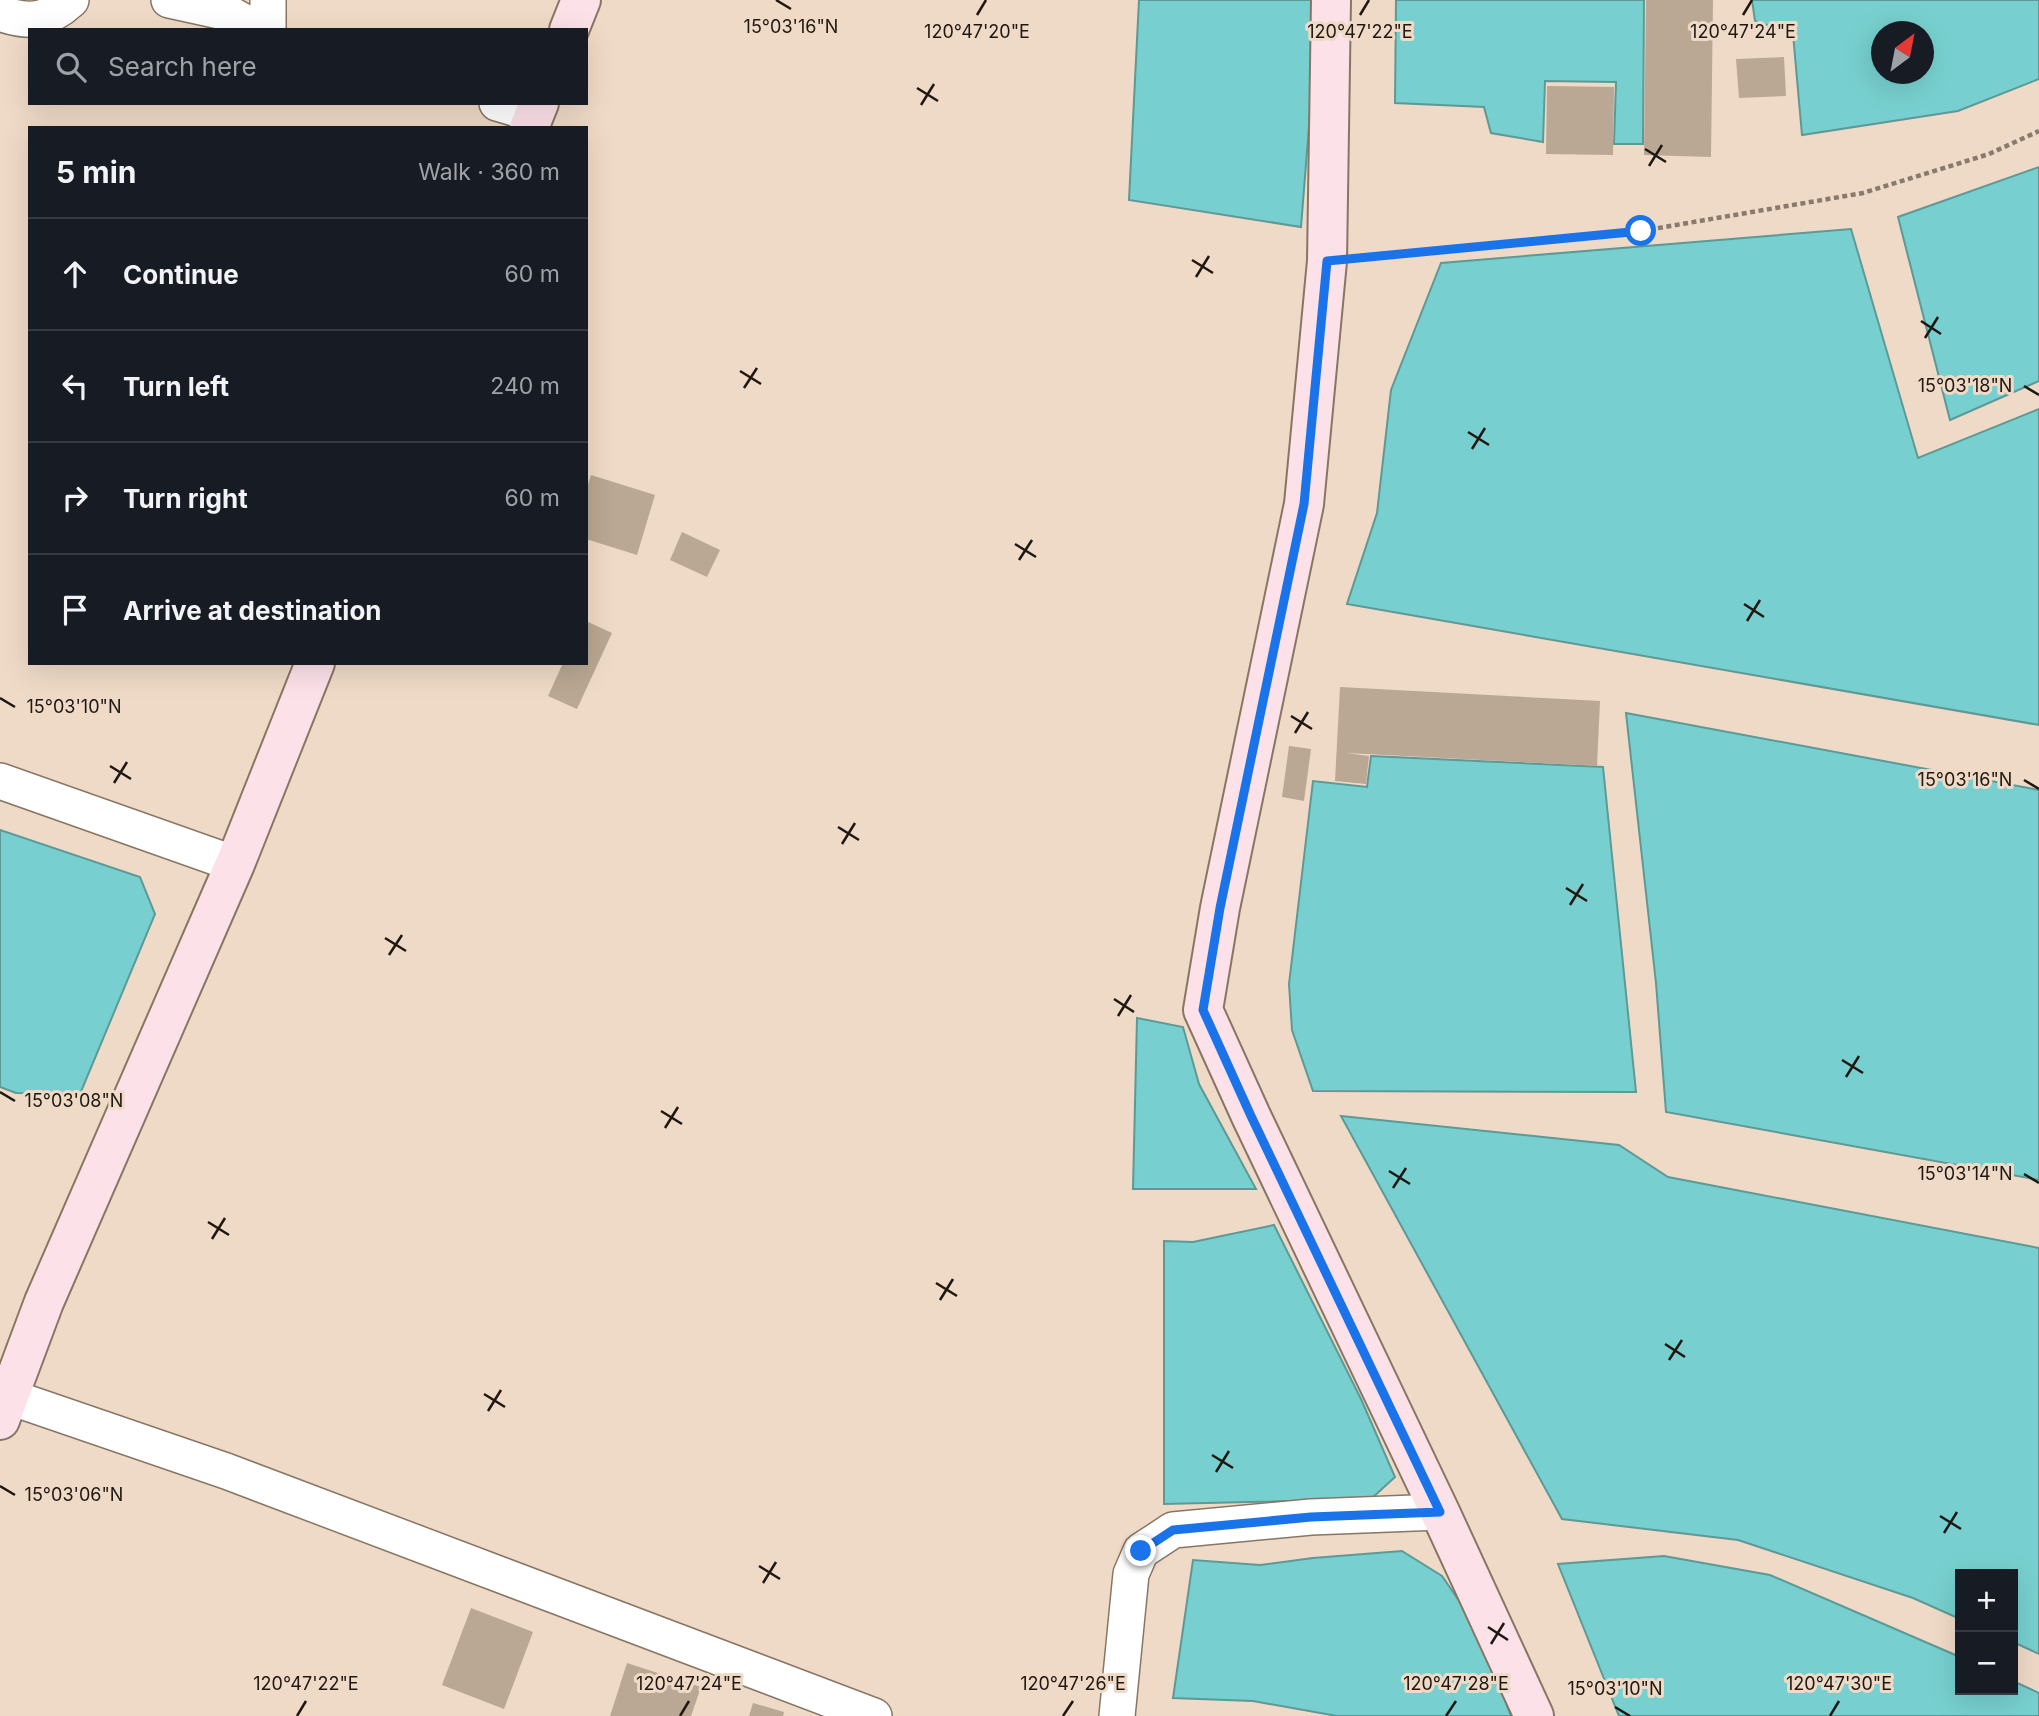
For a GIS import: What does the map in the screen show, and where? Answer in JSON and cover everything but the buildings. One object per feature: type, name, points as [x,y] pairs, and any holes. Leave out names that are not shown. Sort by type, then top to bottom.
[{"type":"street","points":[[0,13],[15,19],[44,19],[71,0]]},
{"type":"street","points":[[169,0],[228,13],[255,28]]},
{"type":"street","points":[[268,0],[268,28]]},
{"type":"street","points":[[570,28],[581,0]]},
{"type":"street","points":[[1331,0],[1327,261],[1304,504],[1220,908],[1203,1010],[1534,1716]]},
{"type":"street","points":[[503,105],[534,115]]},
{"type":"street","points":[[314,665],[235,864],[44,1302],[5,1409],[226,1471],[874,1716]]},
{"type":"street","points":[[0,781],[235,864]]},
{"type":"street","points":[[1117,1716],[1130,1574],[1141,1551],[1173,1530],[1311,1517],[1440,1512]]},
{"type":"path","points":[[1327,261],[1641,231],[1863,194],[1989,154],[2039,131]]},
{"type":"water","points":[[1139,0],[1313,0],[1314,63],[1301,227],[1129,200]]},
{"type":"water","points":[[1396,0],[1644,0],[1643,144],[1614,144],[1616,82],[1545,81],[1543,142],[1491,133],[1484,107],[1395,103]]},
{"type":"water","points":[[1752,0],[2039,0],[2039,79],[1958,111],[1802,135],[1793,34],[1755,21]]},
{"type":"water","points":[[2039,167],[2039,381],[1950,420],[1898,217]]},
{"type":"water","points":[[1851,229],[1918,458],[2039,409],[2039,725],[1347,604],[1377,513],[1391,390],[1441,263]]},
{"type":"water","points":[[1626,713],[2039,790],[2039,1180],[1666,1112],[1656,983]]},
{"type":"water","points":[[1371,756],[1603,767],[1636,1092],[1313,1091],[1292,1030],[1289,984],[1313,781],[1367,787]]},
{"type":"water","points":[[0,830],[140,877],[155,914],[80,1094],[16,1093],[0,1087]]},
{"type":"water","points":[[1137,1018],[1183,1027],[1199,1084],[1256,1189],[1133,1189]]},
{"type":"water","points":[[1341,1116],[1619,1145],[1668,1177],[2039,1248],[2039,1654],[2018,1644],[2018,1569],[1955,1569],[1955,1617],[1913,1598],[1738,1540],[1562,1519]]},
{"type":"water","points":[[1274,1225],[1361,1399],[1395,1477],[1371,1499],[1164,1504],[1164,1241],[1193,1242]]},
{"type":"water","points":[[1402,1551],[1442,1576],[1477,1627],[1511,1716],[1337,1716],[1253,1701],[1173,1698],[1193,1560],[1260,1565]]},
{"type":"water","points":[[1664,1556],[1770,1575],[1955,1655],[1955,1695],[2018,1695],[2018,1683],[2039,1693],[2039,1716],[1619,1716],[1558,1564]]},
{"type":"route","points":[[1141,1551],[1173,1530],[1311,1517],[1440,1512],[1203,1010],[1220,908],[1304,504],[1327,261],[1641,231]]}]
